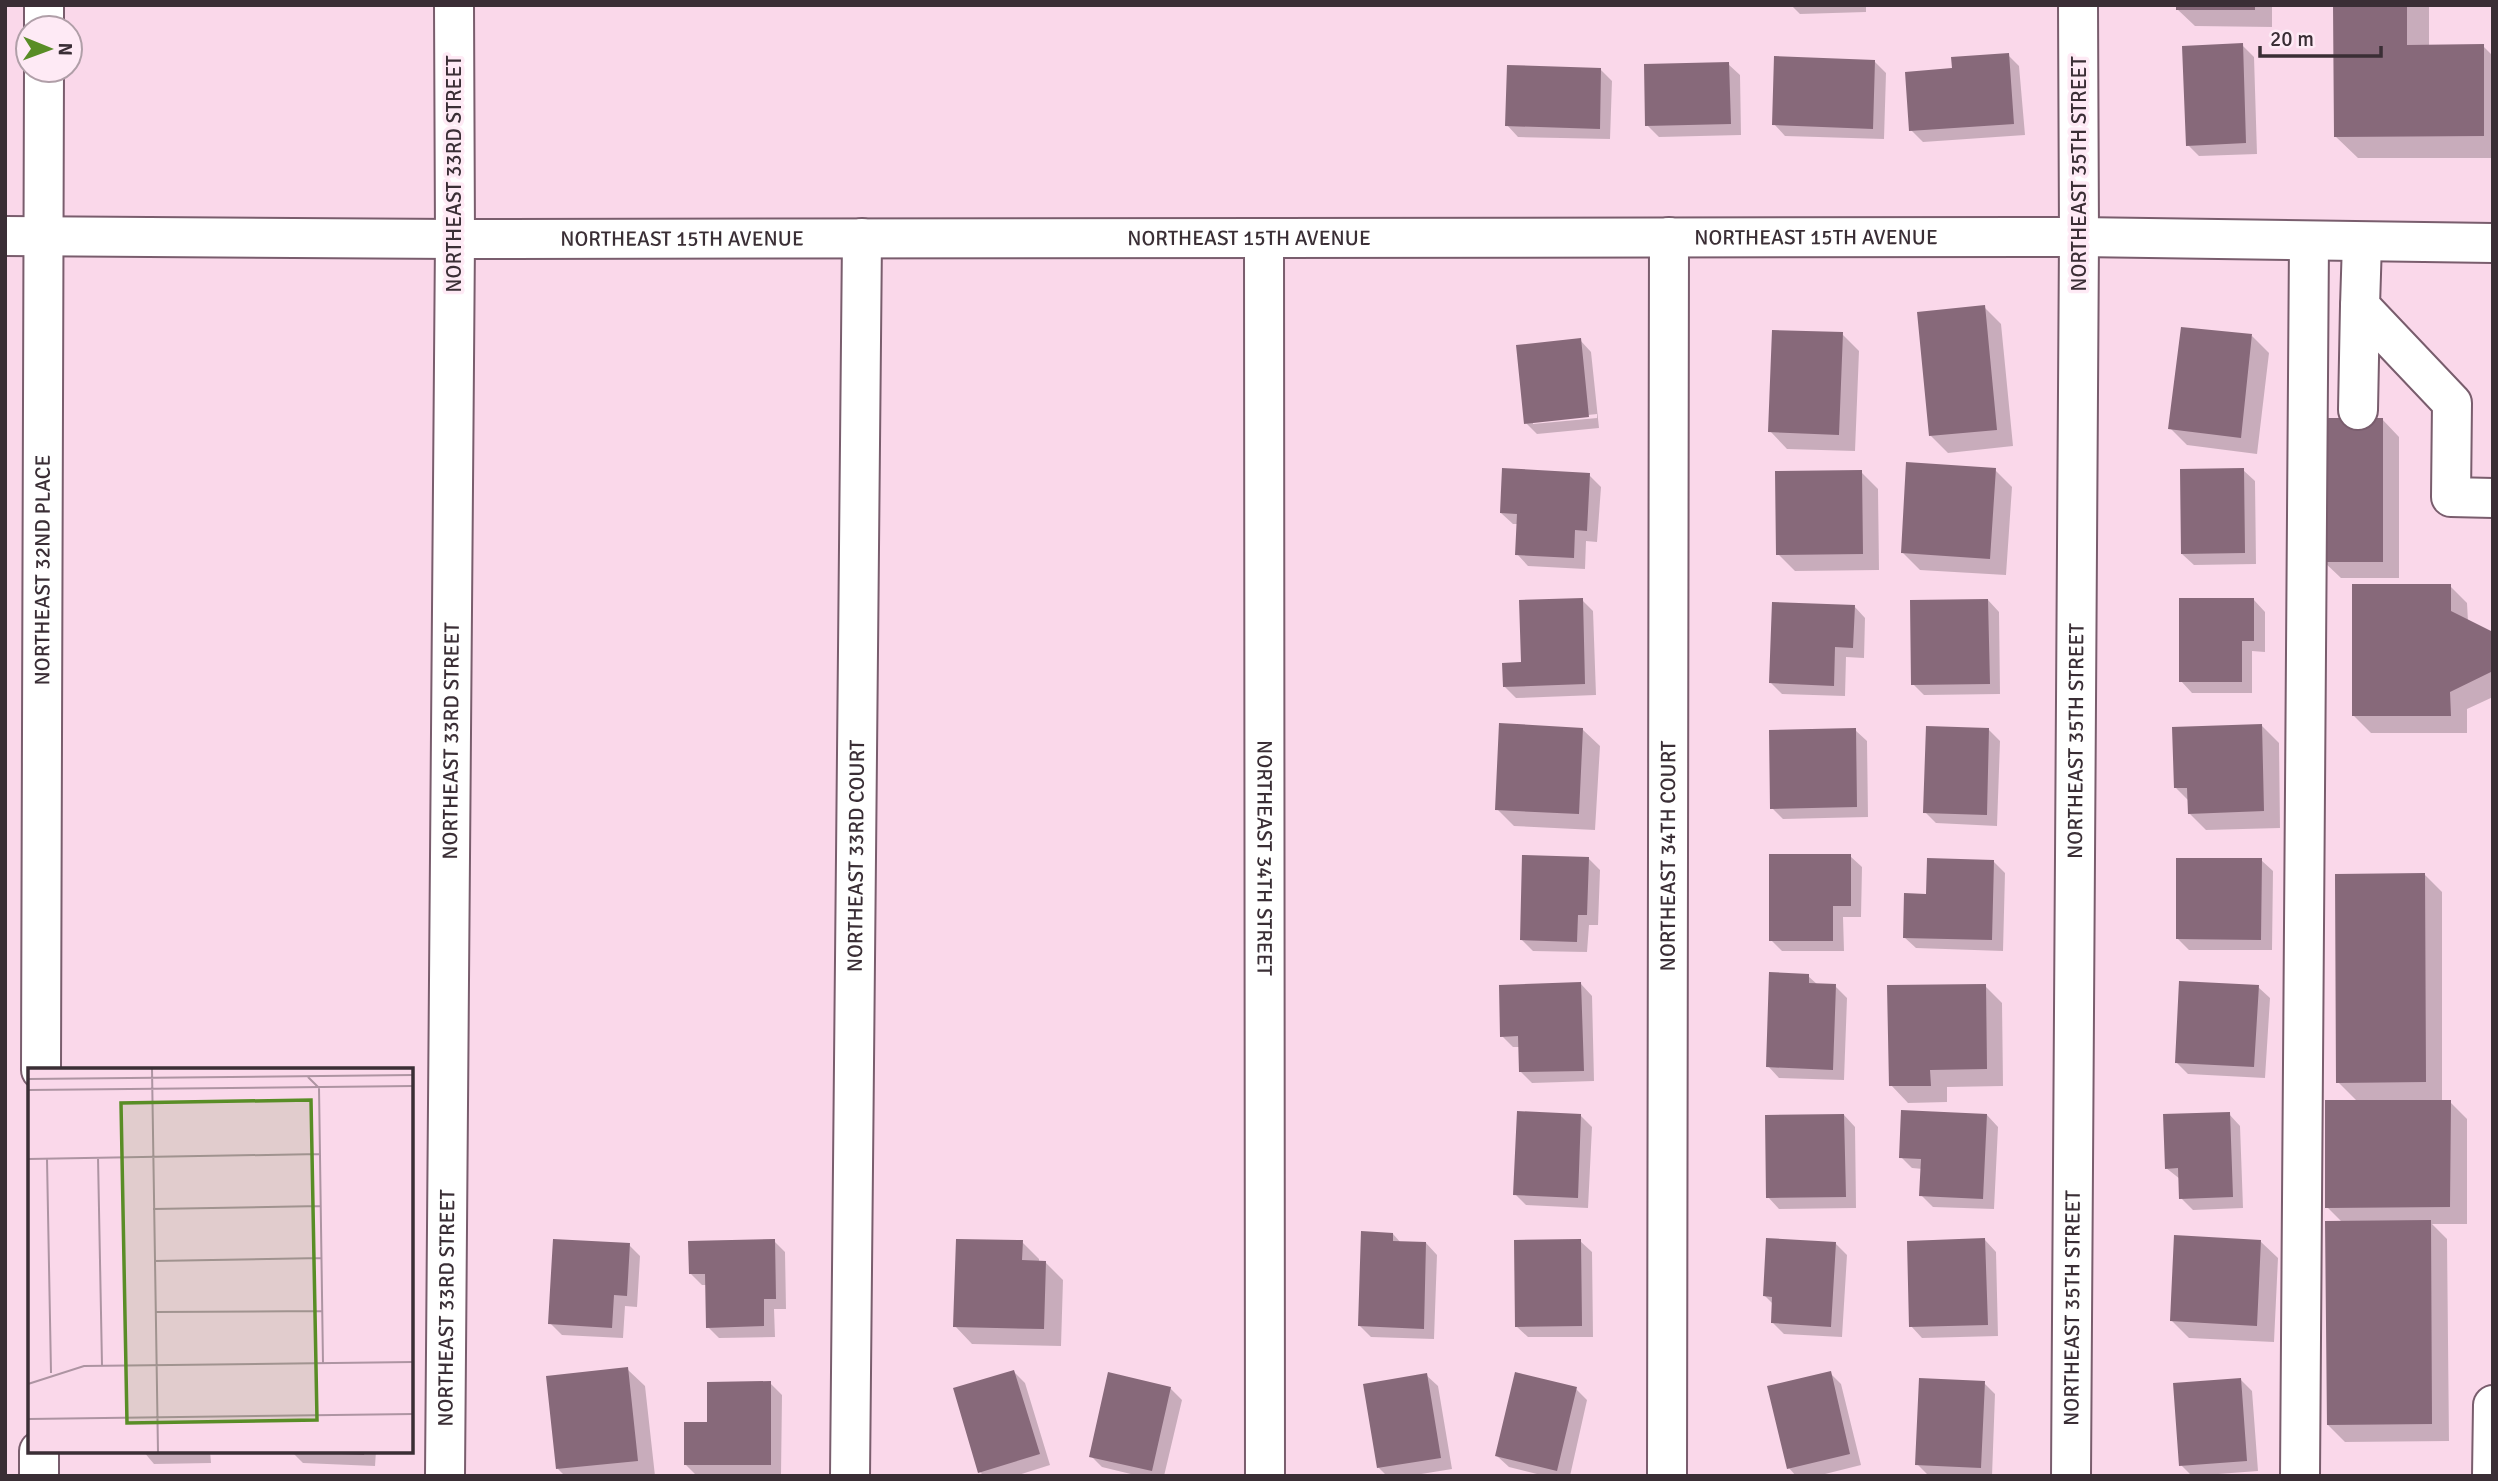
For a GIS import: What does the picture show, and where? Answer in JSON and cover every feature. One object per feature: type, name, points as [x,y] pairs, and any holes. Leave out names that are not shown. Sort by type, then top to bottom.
[{"type":"street","name":"NORTHEAST 33RD STREET","points":[[445,1476],[455,239],[454,5]]},
{"type":"street","name":"NORTHEAST 35TH STREET","points":[[2071,1476],[2079,237],[2078,5]]},
{"type":"street","name":"NORTHEAST 32ND PLACE","points":[[41,1068],[44,84]]},
{"type":"street","name":"NORTHEAST 15TH AVENUE","points":[[5,236],[455,239],[2079,237],[2493,243]]},
{"type":"street","name":"NORTHEAST 34TH COURT","points":[[1667,1476],[1669,237]]},
{"type":"street","name":"NORTHEAST 33RD COURT","points":[[850,1476],[862,238]]},
{"type":"street","name":"NORTHEAST 34TH STREET","points":[[1264,238],[1265,1476]]},
{"type":"street","points":[[2300,1476],[2309,241]]},
{"type":"street","points":[[2358,410],[2362,242]]},
{"type":"street","points":[[2360,306],[2452,403],[2451,498],[2493,498]]},
{"type":"street","points":[[2492,1476],[2493,1405]]},
{"type":"street","points":[[39,1453],[39,1476]]},
{"type":"building","points":[[2176,5],[2255,5],[2255,10],[2176,10]]},
{"type":"building","points":[[2333,5],[2407,5],[2407,45],[2484,44],[2484,136],[2334,137]]},
{"type":"building","points":[[2243,43],[2246,143],[2186,146],[2182,46]]},
{"type":"building","points":[[2009,53],[2014,124],[1909,131],[1905,72],[1952,68],[1951,57]]},
{"type":"building","points":[[1774,56],[1875,60],[1873,129],[1772,125]]},
{"type":"building","points":[[1729,62],[1731,124],[1645,126],[1644,64]]},
{"type":"building","points":[[1507,65],[1601,68],[1600,129],[1505,126]]},
{"type":"building","points":[[1985,305],[1997,430],[1929,436],[1917,312]]},
{"type":"building","points":[[2181,327],[2252,334],[2241,438],[2168,429]]},
{"type":"building","points":[[1772,330],[1843,332],[1839,435],[1768,432]]},
{"type":"building","points":[[1581,338],[1589,417],[1524,424],[1516,345]]},
{"type":"building","points":[[2321,418],[2383,418],[2383,562],[2322,562]]},
{"type":"building","points":[[1906,462],[1996,468],[1990,559],[1901,553]]},
{"type":"building","points":[[1502,468],[1590,473],[1587,531],[1575,530],[1574,558],[1515,555],[1517,514],[1500,513]]},
{"type":"building","points":[[2244,468],[2245,553],[2181,554],[2180,469]]},
{"type":"building","points":[[1862,470],[1863,554],[1776,555],[1775,471]]},
{"type":"building","points":[[2352,584],[2451,584],[2451,611],[2493,632],[2493,671],[2450,692],[2451,716],[2352,716]]},
{"type":"building","points":[[1583,598],[1585,684],[1503,687],[1502,663],[1521,662],[1519,600]]},
{"type":"building","points":[[2179,598],[2254,598],[2254,641],[2242,641],[2242,682],[2179,682]]},
{"type":"building","points":[[1988,599],[1990,684],[1911,685],[1910,600]]},
{"type":"building","points":[[1772,602],[1855,605],[1853,648],[1835,647],[1834,686],[1769,683]]},
{"type":"building","points":[[1499,723],[1583,728],[1579,814],[1495,810]]},
{"type":"building","points":[[2262,724],[2264,811],[2188,814],[2187,788],[2174,788],[2172,727]]},
{"type":"building","points":[[1926,726],[1989,728],[1987,815],[1923,813]]},
{"type":"building","points":[[1856,728],[1857,807],[1770,809],[1769,730]]},
{"type":"building","points":[[1769,854],[1851,854],[1851,906],[1833,906],[1833,941],[1769,941]]},
{"type":"building","points":[[1522,855],[1589,857],[1587,915],[1578,915],[1577,942],[1520,940]]},
{"type":"building","points":[[1927,858],[1994,860],[1992,940],[1903,938],[1904,893],[1926,894]]},
{"type":"building","points":[[2176,858],[2262,858],[2261,940],[2176,939]]},
{"type":"building","points":[[2425,873],[2426,1082],[2336,1083],[2335,874]]},
{"type":"building","points":[[1769,972],[1809,974],[1809,983],[1836,984],[1833,1070],[1766,1067]]},
{"type":"building","points":[[2179,981],[2259,985],[2254,1067],[2175,1063]]},
{"type":"building","points":[[1581,982],[1584,1071],[1519,1072],[1518,1036],[1500,1037],[1499,985]]},
{"type":"building","points":[[1986,984],[1987,1069],[1930,1070],[1931,1086],[1889,1086],[1887,985]]},
{"type":"building","points":[[2325,1100],[2451,1100],[2450,1207],[2325,1208]]},
{"type":"building","points":[[1901,1110],[1987,1114],[1983,1199],[1919,1196],[1921,1159],[1899,1158]]},
{"type":"building","points":[[1517,1111],[1581,1114],[1578,1198],[1513,1195]]},
{"type":"building","points":[[2230,1112],[2233,1197],[2179,1199],[2178,1168],[2165,1169],[2163,1114]]},
{"type":"building","points":[[1844,1114],[1846,1197],[1766,1198],[1765,1115]]},
{"type":"building","points":[[2431,1220],[2432,1424],[2327,1425],[2325,1221]]},
{"type":"building","points":[[1361,1231],[1393,1233],[1393,1241],[1426,1242],[1424,1329],[1358,1326]]},
{"type":"building","points":[[2174,1235],[2261,1240],[2257,1326],[2170,1321]]},
{"type":"building","points":[[1766,1238],[1836,1242],[1831,1327],[1771,1323],[1772,1297],[1763,1296]]},
{"type":"building","points":[[1985,1238],[1988,1325],[1909,1327],[1907,1241]]},
{"type":"building","points":[[553,1239],[630,1243],[627,1296],[614,1295],[612,1328],[548,1324]]},
{"type":"building","points":[[775,1239],[776,1299],[764,1299],[764,1326],[706,1328],[705,1274],[689,1274],[688,1241]]},
{"type":"building","points":[[956,1239],[1023,1240],[1022,1260],[1046,1261],[1044,1329],[953,1327]]},
{"type":"building","points":[[1581,1239],[1582,1326],[1515,1327],[1514,1240]]},
{"type":"building","points":[[628,1367],[638,1461],[556,1469],[546,1376]]},
{"type":"building","points":[[1014,1370],[1040,1454],[978,1473],[953,1388]]},
{"type":"building","points":[[1831,1371],[1850,1454],[1787,1469],[1767,1386]]},
{"type":"building","points":[[1108,1372],[1171,1387],[1152,1471],[1089,1457]]},
{"type":"building","points":[[1515,1372],[1577,1387],[1557,1471],[1495,1456]]},
{"type":"building","points":[[1427,1373],[1441,1458],[1377,1468],[1363,1384]]},
{"type":"building","points":[[1919,1378],[1985,1381],[1981,1468],[1915,1465]]},
{"type":"building","points":[[2241,1378],[2247,1461],[2179,1466],[2173,1383]]},
{"type":"building","points":[[771,1381],[771,1465],[684,1465],[684,1422],[707,1422],[707,1382]]},
{"type":"building","points":[[320,1453],[364,1453],[364,1455]]}]
